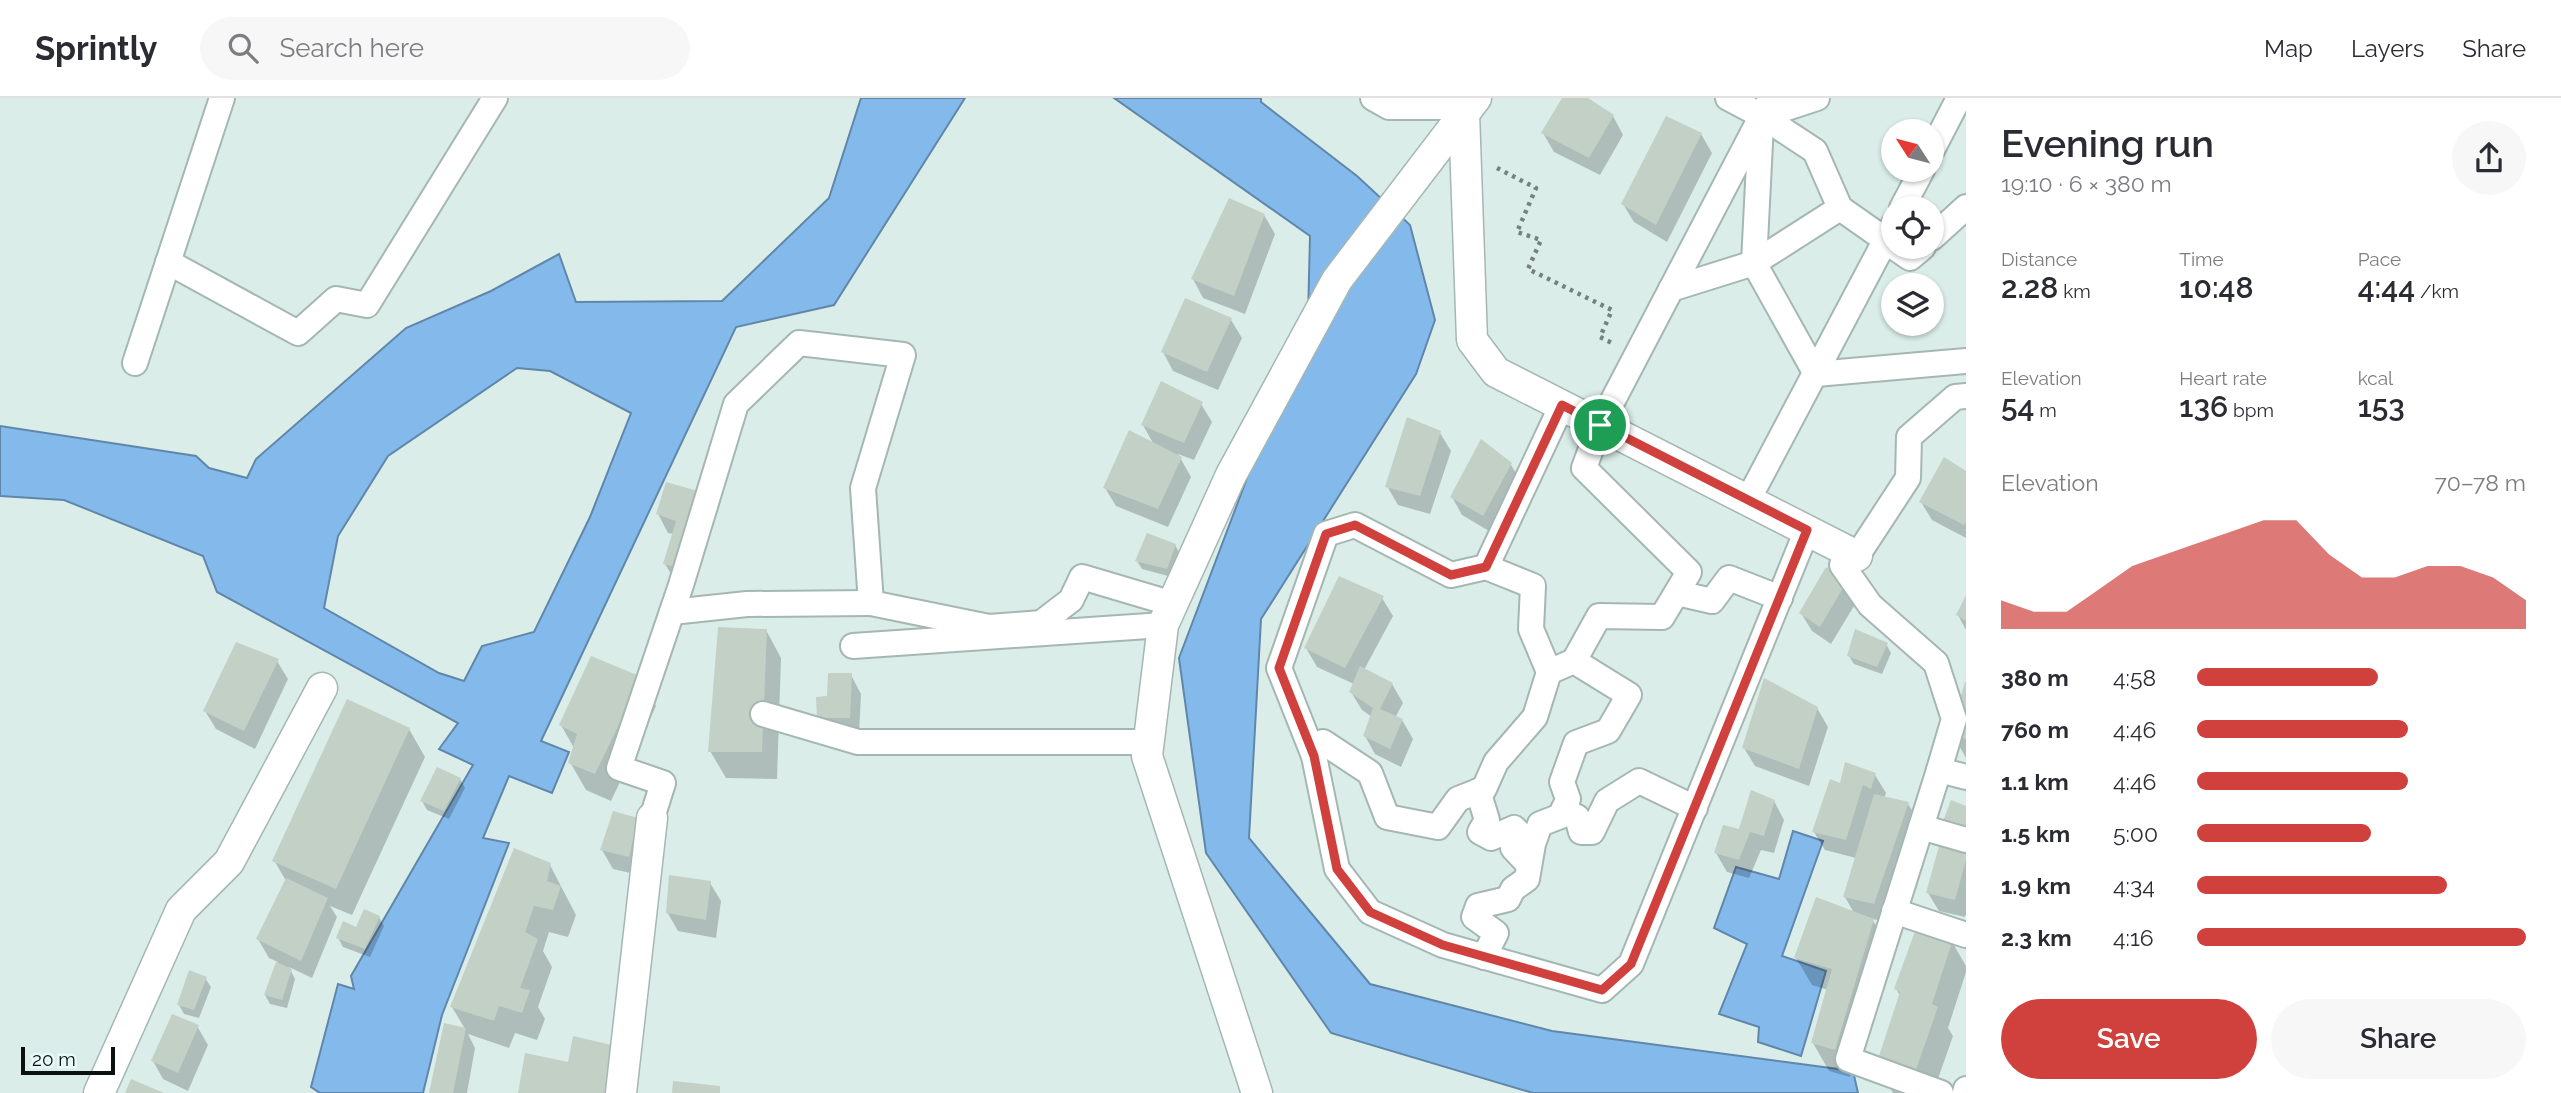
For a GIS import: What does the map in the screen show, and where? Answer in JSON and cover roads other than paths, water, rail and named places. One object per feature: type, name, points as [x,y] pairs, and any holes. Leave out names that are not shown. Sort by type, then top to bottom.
[{"type":"street","points":[[135,363],[222,98]]},
{"type":"street","points":[[168,262],[298,333],[336,299],[367,305],[495,98]]},
{"type":"street","points":[[1373,98],[1389,107],[1470,106]]},
{"type":"street","points":[[1728,98],[1766,107],[1817,98]]},
{"type":"street","points":[[1944,127],[1959,98]]},
{"type":"street","points":[[1470,106],[1465,152],[1472,340],[1496,372],[1857,555]]},
{"type":"street","points":[[1257,1093],[1147,756],[1168,615],[1231,475],[1338,280],[1470,106]]},
{"type":"street","points":[[1766,107],[1815,150],[1840,208],[1881,232]]},
{"type":"street","points":[[1766,107],[1754,263],[1816,374]]},
{"type":"street","points":[[1549,672],[1574,661],[1599,616],[1662,617],[1689,572],[1584,468],[1600,425],[1766,107]]},
{"type":"street","points":[[1948,233],[1966,207]]},
{"type":"street","points":[[1671,289],[1754,263],[1840,208]]},
{"type":"street","points":[[1748,500],[1881,259]]},
{"type":"street","points":[[621,1093],[652,818],[663,783],[619,768],[672,612],[736,404],[799,343],[903,355],[863,488],[871,603]]},
{"type":"street","points":[[1816,374],[1966,361]]},
{"type":"street","points":[[1941,1093],[1848,1059],[1954,719],[1936,663],[1870,605],[1842,565],[1857,555],[1908,478],[1909,437],[1955,397],[1966,397]]},
{"type":"street","points":[[1486,567],[1562,405]]},
{"type":"street","points":[[1314,756],[1323,742],[1370,774],[1388,817],[1438,827],[1458,799],[1483,789],[1496,762],[1535,717],[1549,672],[1531,629],[1532,586],[1486,567],[1451,575],[1355,525],[1326,534],[1279,668],[1314,756],[1337,869],[1370,912],[1443,945],[1602,990],[1631,964],[1807,530]]},
{"type":"street","points":[[672,612],[747,604],[871,603],[989,627],[1041,623],[1071,600],[1082,577],[1168,615]]},
{"type":"street","points":[[1677,593],[1712,601],[1730,578],[1780,598]]},
{"type":"street","points":[[853,646],[1168,615]]},
{"type":"street","points":[[1483,957],[1496,933],[1474,917],[1478,906],[1508,899],[1513,888],[1527,879],[1540,824],[1561,816],[1568,799],[1562,782],[1576,743],[1608,731],[1629,695],[1574,661]]},
{"type":"street","points":[[99,1093],[181,910],[229,862],[322,688]]},
{"type":"street","points":[[764,713],[858,742],[1149,742]]},
{"type":"street","points":[[1939,770],[1966,777]]},
{"type":"street","points":[[1563,810],[1577,817],[1581,832],[1592,832],[1607,801],[1639,781],[1695,808]]},
{"type":"street","points":[[1478,791],[1487,820],[1480,832],[1491,838],[1514,828],[1520,834],[1513,848],[1529,865]]},
{"type":"street","points":[[1921,827],[1966,839]]},
{"type":"street","points":[[91,1093],[204,872]]},
{"type":"street","points":[[1894,911],[1966,935]]},
{"type":"water","points":[[861,98],[965,98],[834,305],[736,327],[541,741],[569,752],[552,793],[509,776],[483,838],[509,843],[442,1015],[423,1093],[320,1093],[311,1087],[338,984],[354,989],[351,976],[473,765],[439,749],[458,723],[217,592],[203,556],[64,500],[0,496],[0,426],[196,456],[209,468],[247,478],[256,459],[406,328],[491,291],[559,254],[576,302],[722,301],[829,198]],"holes":[[[517,368],[550,371],[631,413],[590,517],[534,632],[482,646],[464,681],[439,673],[324,608],[338,536],[388,456]]]},
{"type":"water","points":[[1114,98],[1261,98],[1261,102],[1357,176],[1410,225],[1435,320],[1416,374],[1261,619],[1249,838],[1370,984],[1552,1031],[1853,1071],[1858,1093],[1533,1093],[1331,1033],[1206,853],[1179,658],[1308,317],[1310,236]]},
{"type":"water","points":[[1793,831],[1823,841],[1782,956],[1826,971],[1801,1056],[1758,1042],[1759,1027],[1719,1014],[1747,944],[1714,928],[1736,867],[1779,879]]}]
